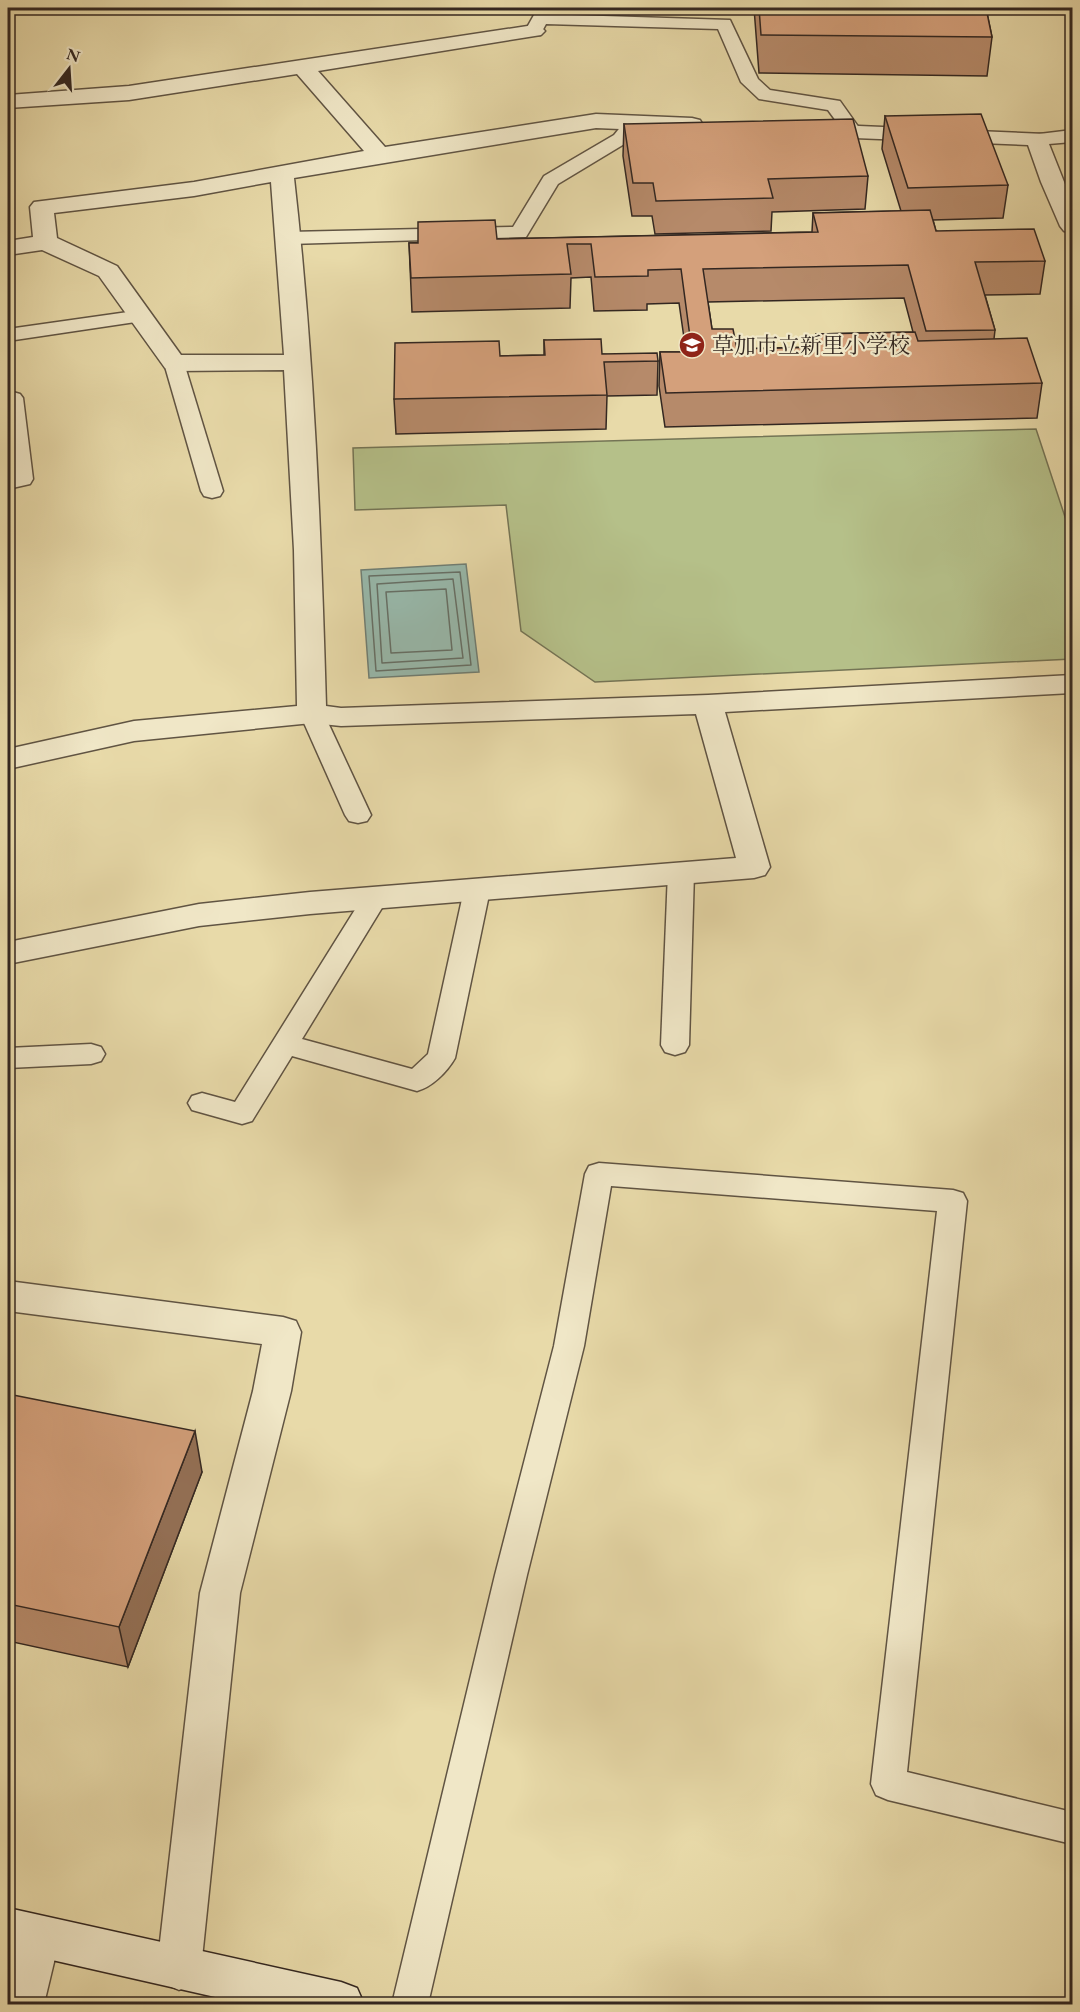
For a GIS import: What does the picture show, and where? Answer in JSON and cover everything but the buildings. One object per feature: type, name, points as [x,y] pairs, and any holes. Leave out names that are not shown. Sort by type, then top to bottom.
[{"type":"street","points":[[8,101],[129,93],[534,31]]},
{"type":"street","points":[[302,66],[380,155]]},
{"type":"street","points":[[45,242],[42,207],[194,189],[380,155],[596,121],[714,126]]},
{"type":"street","points":[[795,130],[1037,139],[1052,182],[1072,226]]},
{"type":"street","points":[[282,173],[289,238],[308,550],[312,714]]},
{"type":"street","points":[[8,248],[45,242],[108,271],[174,363],[295,362]]},
{"type":"street","points":[[8,759],[134,731],[312,714],[341,717],[708,704],[1072,684]]},
{"type":"street","points":[[8,953],[199,915],[754,867],[708,704]]},
{"type":"street","points":[[8,1296],[283,1332],[272,1391],[220,1593],[179,1968]]},
{"type":"street","points":[[21,2004],[23,1933],[341,2004]]},
{"type":"lane","points":[[534,31],[540,19],[724,24],[750,82],[765,95],[834,105],[853,132]]},
{"type":"lane","points":[[289,238],[519,233],[551,180],[620,138],[633,123]]},
{"type":"lane","points":[[1037,139],[1072,136]]},
{"type":"lane","points":[[8,335],[142,316]]},
{"type":"lane","points":[[174,363],[212,491]]},
{"type":"lane","points":[[8,399],[14,398],[22,479],[8,482]]},
{"type":"lane","points":[[312,714],[358,815]]},
{"type":"lane","points":[[675,1045],[681,872]]},
{"type":"lane","points":[[285,1044],[417,1081],[441,1058],[477,890]]},
{"type":"lane","points":[[202,1103],[242,1114],[375,898]]},
{"type":"lane","points":[[8,1058],[91,1054]]},
{"type":"lane","points":[[410,2004],[511,1575],[569,1346],[599,1174],[953,1201],[888,1784],[1072,1828]]},
{"type":"green space","points":[[1036,429],[1072,538],[1072,659],[595,682],[521,631],[506,505],[355,510],[353,448]]},
{"type":"water","points":[[466,564],[479,672],[369,678],[361,570]]},
{"type":"place","name":"草加市立新里小学校","points":[[692,345]]}]
